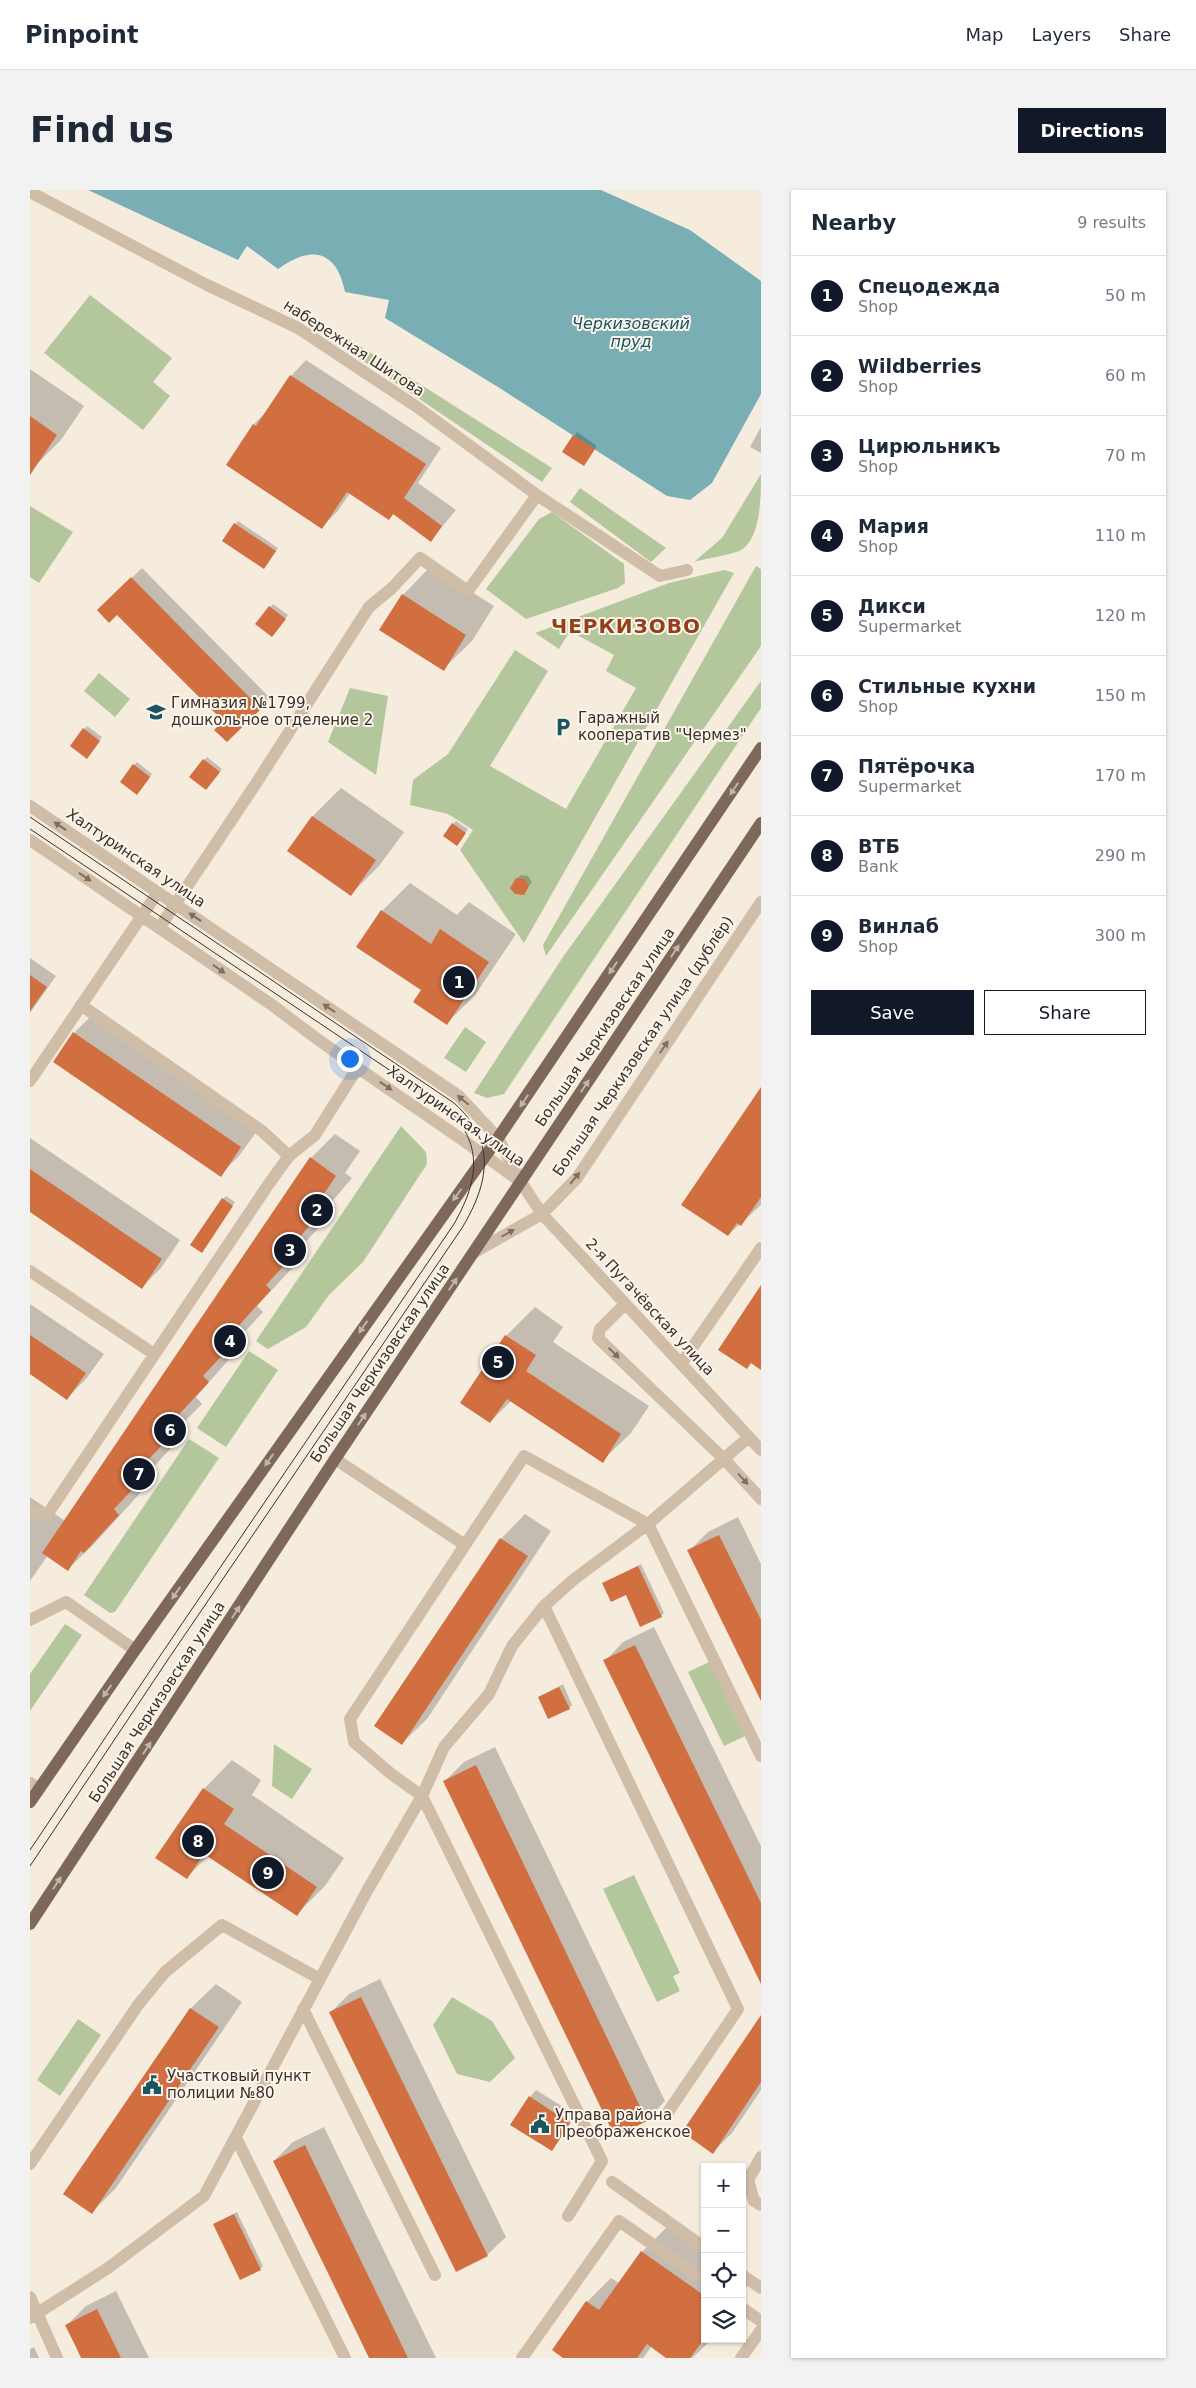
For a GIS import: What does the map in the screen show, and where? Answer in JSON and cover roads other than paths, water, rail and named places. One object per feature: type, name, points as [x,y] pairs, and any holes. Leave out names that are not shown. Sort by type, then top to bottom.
[{"type":"main road","name":"Большая Черкизовская улица","points":[[30,1802],[34,1786],[135,1650],[498,1138],[761,748]]},
{"type":"main road","name":"Большая Черкизовская улица","points":[[30,1924],[335,1460],[761,823]]},
{"type":"street","name":"набережная Шитова","points":[[30,192],[207,285],[282,319],[417,408],[537,495],[660,576],[687,570]]},
{"type":"street","points":[[160,927],[369,607],[392,588],[420,558],[468,591],[537,495]]},
{"type":"street","name":"Халтуринская улица","points":[[30,806],[458,1096],[498,1138],[521,1182]]},
{"type":"street","name":"Халтуринская улица","points":[[30,840],[160,927],[486,1155],[521,1182]]},
{"type":"street","points":[[30,1081],[158,892]]},
{"type":"street","name":"Большая Черкизовская улица (дублёр)","points":[[473,1253],[542,1214],[577,1178],[761,902]]},
{"type":"street","points":[[81,1005],[262,1131],[290,1156]]},
{"type":"street","points":[[30,1511],[47,1515],[154,1354],[290,1156],[315,1135],[358,1067]]},
{"type":"street","name":"2-я Пугачёвская улица","points":[[521,1182],[542,1214],[761,1450]]},
{"type":"street","points":[[681,1364],[761,1248]]},
{"type":"street","points":[[30,1272],[154,1354]]},
{"type":"street","points":[[625,1304],[600,1329],[598,1338],[724,1459],[761,1499]]},
{"type":"street","points":[[33,2316],[108,2268],[204,2196],[303,2009],[422,1796],[444,1747],[489,1694],[512,1646],[544,1606],[573,1580],[648,1524],[749,1437]]},
{"type":"street","points":[[568,2216],[602,2161],[422,1796],[390,1773],[354,1742],[350,1719],[524,1456],[648,1524],[761,1756]]},
{"type":"street","points":[[335,1460],[465,1545]]},
{"type":"street","points":[[30,1620],[66,1602],[135,1650]]},
{"type":"street","points":[[544,1606],[738,2009],[666,2115]]},
{"type":"street","points":[[30,2164],[138,2005],[165,1972],[222,1925],[320,1979]]},
{"type":"street","points":[[303,2009],[436,2275]]},
{"type":"street","points":[[236,2138],[345,2358]]},
{"type":"street","points":[[761,2157],[748,2180],[754,2201],[761,2205]]},
{"type":"street","points":[[612,2182],[701,2245]]},
{"type":"street","points":[[522,2358],[619,2221],[701,2278]]},
{"type":"street","points":[[746,2278],[761,2288]]},
{"type":"street","points":[[30,2297],[33,2316],[57,2358]]},
{"type":"street","points":[[746,2311],[761,2321]]},
{"type":"street","points":[[741,2358],[761,2330]]},
{"type":"water","name":"Черкизовский пруд","points":[[88,190],[601,190],[690,230],[761,281],[761,394],[712,483],[690,500],[667,496],[498,387],[385,318],[389,300],[345,292],[336,268],[329,260],[312,254],[290,261],[278,269],[247,246],[238,260]]},
{"type":"tram line","points":[[30,817],[454,1103],[468,1117],[477,1132],[483,1147],[484,1163],[483,1179],[478,1195],[462,1228],[169,1658],[30,1866]]},
{"type":"tram line","points":[[30,829],[449,1110],[468,1138],[474,1166],[468,1194],[454,1224],[30,1850]]},
{"type":"place","name":"Гимназия №1799, дошкольное отделение 2","points":[[156,712]]},
{"type":"place","name":"Гаражный кооператив \"Чермез\"","points":[[563,727]]},
{"type":"place","name":"Спецодежда","points":[[459,982]]},
{"type":"place","name":"Wildberries","points":[[317,1210]]},
{"type":"place","name":"Цирюльникъ","points":[[290,1250]]},
{"type":"place","name":"Мария","points":[[230,1341]]},
{"type":"place","name":"Дикси","points":[[498,1362]]},
{"type":"place","name":"Стильные кухни","points":[[170,1430]]},
{"type":"place","name":"Пятёрочка","points":[[139,1474]]},
{"type":"place","name":"ВТБ","points":[[198,1841]]},
{"type":"place","name":"Винлаб","points":[[268,1873]]},
{"type":"place","name":"Участковый пункт полиции №80","points":[[152,2085]]},
{"type":"place","name":"Управа района Преображенское","points":[[540,2124]]},
{"type":"district","name":"ЧЕРКИЗОВО","points":[[626,626]]}]
